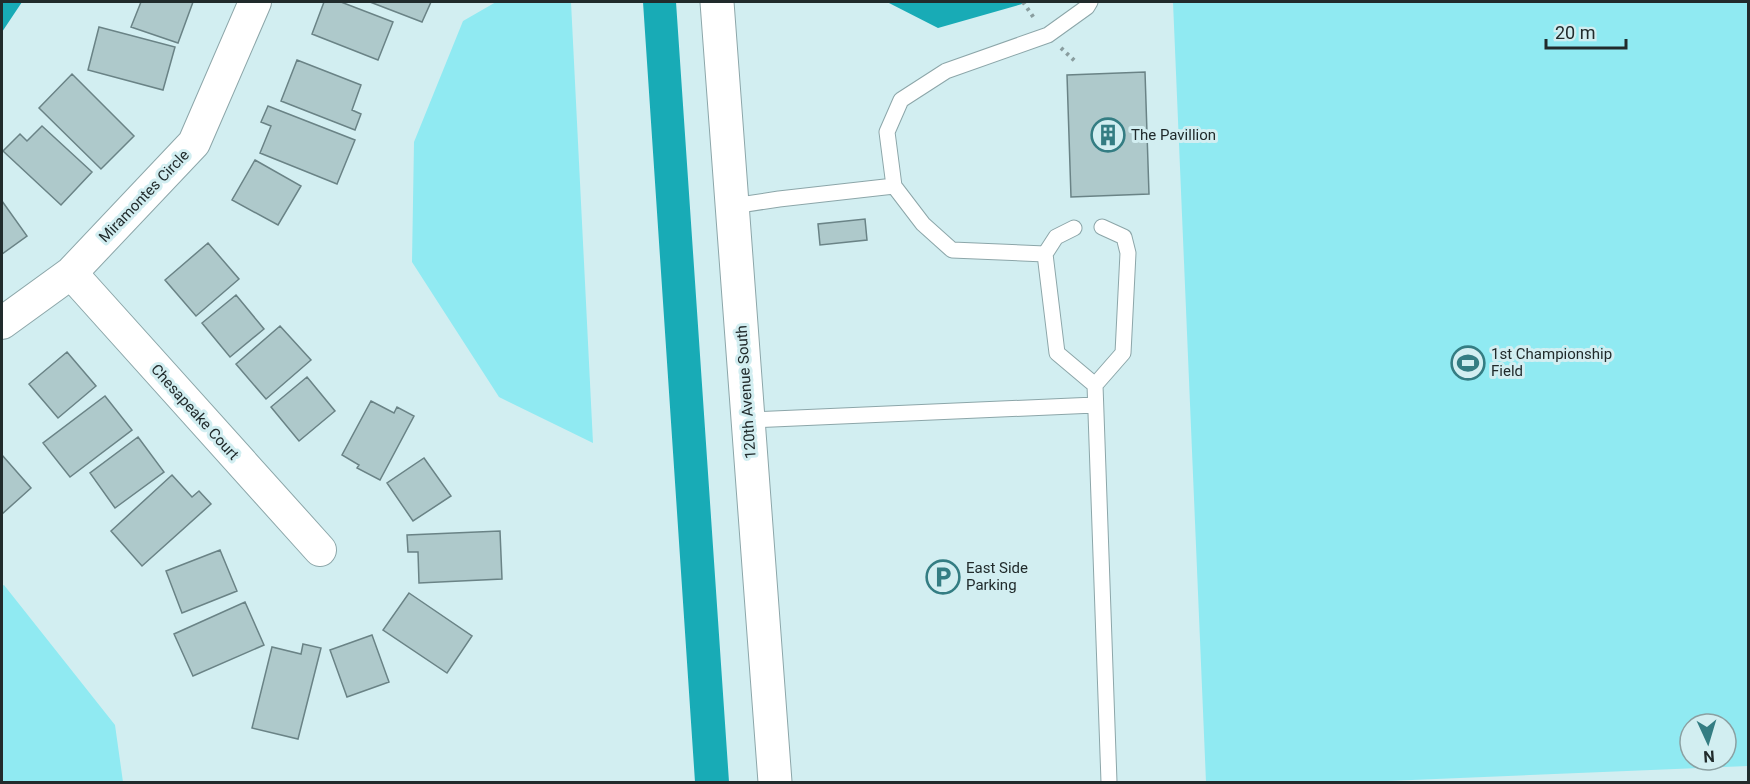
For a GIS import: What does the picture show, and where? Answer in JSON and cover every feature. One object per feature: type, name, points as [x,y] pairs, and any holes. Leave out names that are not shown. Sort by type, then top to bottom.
[{"type":"street","name":"Miramontes Circle","points":[[2,323],[71,273],[194,143],[255,2]]},
{"type":"street","name":"120th Avenue South","points":[[717,2],[775,783]]},
{"type":"street","name":"Chesapeake Court","points":[[71,273],[320,550]]},
{"type":"lane","points":[[1045,254],[952,250],[923,224],[894,186],[887,132],[901,100],[946,71],[1048,35],[1087,7],[1090,2]]},
{"type":"lane","points":[[732,206],[894,186]]},
{"type":"lane","points":[[1102,227],[1124,237],[1128,253],[1123,353],[1095,386],[1109,783]]},
{"type":"lane","points":[[1074,228],[1056,237],[1045,254],[1057,353],[1095,386]]},
{"type":"lane","points":[[749,420],[1095,405]]},
{"type":"path","points":[[1023,2],[1034,18]]},
{"type":"shaded area","points":[[2,2],[22,2],[2,32]]},
{"type":"shaded area","points":[[496,2],[571,2],[593,443],[499,397],[412,262],[414,142],[463,21]]},
{"type":"shaded area","points":[[643,2],[676,2],[729,782],[695,782]]},
{"type":"shaded area","points":[[887,2],[1029,2],[938,28]]},
{"type":"shaded area","name":"1st Championship Field","points":[[1173,2],[1748,2],[1748,766],[1738,766],[1738,712],[1678,712],[1678,769],[1364,782],[1206,782]]},
{"type":"shaded area","points":[[4,585],[115,725],[123,782],[2,782],[2,586]]},
{"type":"building","points":[[141,2],[193,2],[178,43],[131,27]]},
{"type":"building","points":[[324,2],[341,2],[393,22],[378,60],[312,34]]},
{"type":"building","points":[[370,2],[431,2],[422,22]]},
{"type":"building","points":[[99,27],[175,47],[163,90],[88,70]]},
{"type":"building","points":[[297,60],[361,85],[352,110],[361,114],[355,130],[281,101]]},
{"type":"building","name":"The Pavillion","points":[[1145,72],[1149,194],[1071,197],[1067,75]]},
{"type":"building","points":[[72,74],[134,136],[101,169],[39,108]]},
{"type":"building","points":[[268,106],[355,140],[337,184],[260,153],[271,126],[261,122]]},
{"type":"building","points":[[42,126],[92,172],[61,205],[3,151],[20,134],[27,141]]},
{"type":"building","points":[[255,160],[301,186],[278,225],[232,200]]},
{"type":"building","points":[[2,201],[27,236],[2,254]]},
{"type":"building","points":[[865,219],[867,240],[820,245],[818,224]]},
{"type":"building","points":[[208,243],[239,279],[196,316],[165,280]]},
{"type":"building","points":[[236,295],[264,329],[230,357],[202,323]]},
{"type":"building","points":[[280,326],[311,360],[266,399],[236,364]]},
{"type":"building","points":[[67,352],[96,386],[58,418],[29,384]]},
{"type":"building","points":[[307,377],[335,411],[299,441],[271,407]]},
{"type":"building","points":[[105,396],[132,430],[70,477],[43,443]]},
{"type":"building","points":[[371,401],[394,413],[397,407],[414,416],[380,480],[357,468],[359,465],[342,455]]},
{"type":"building","points":[[138,437],[164,472],[115,508],[90,473]]},
{"type":"building","points":[[2,455],[31,488],[2,514]]},
{"type":"building","points":[[424,458],[451,496],[413,521],[387,483]]},
{"type":"building","points":[[172,475],[192,497],[199,491],[211,504],[142,566],[111,531]]},
{"type":"building","points":[[500,531],[502,579],[419,583],[418,552],[408,552],[407,535]]},
{"type":"building","points":[[220,550],[237,591],[182,613],[166,571]]},
{"type":"building","points":[[409,593],[472,636],[447,673],[383,630]]},
{"type":"building","points":[[245,602],[264,645],[193,676],[174,634]]},
{"type":"building","points":[[372,635],[389,682],[347,697],[330,650]]},
{"type":"building","points":[[303,644],[321,648],[298,739],[252,728],[272,647],[301,654]]},
{"type":"place","name":"The Pavillion","points":[[1108,135]]},
{"type":"place","name":"1st Championship Field","points":[[1468,363]]},
{"type":"place","name":"East Side Parking","points":[[943,577]]}]
